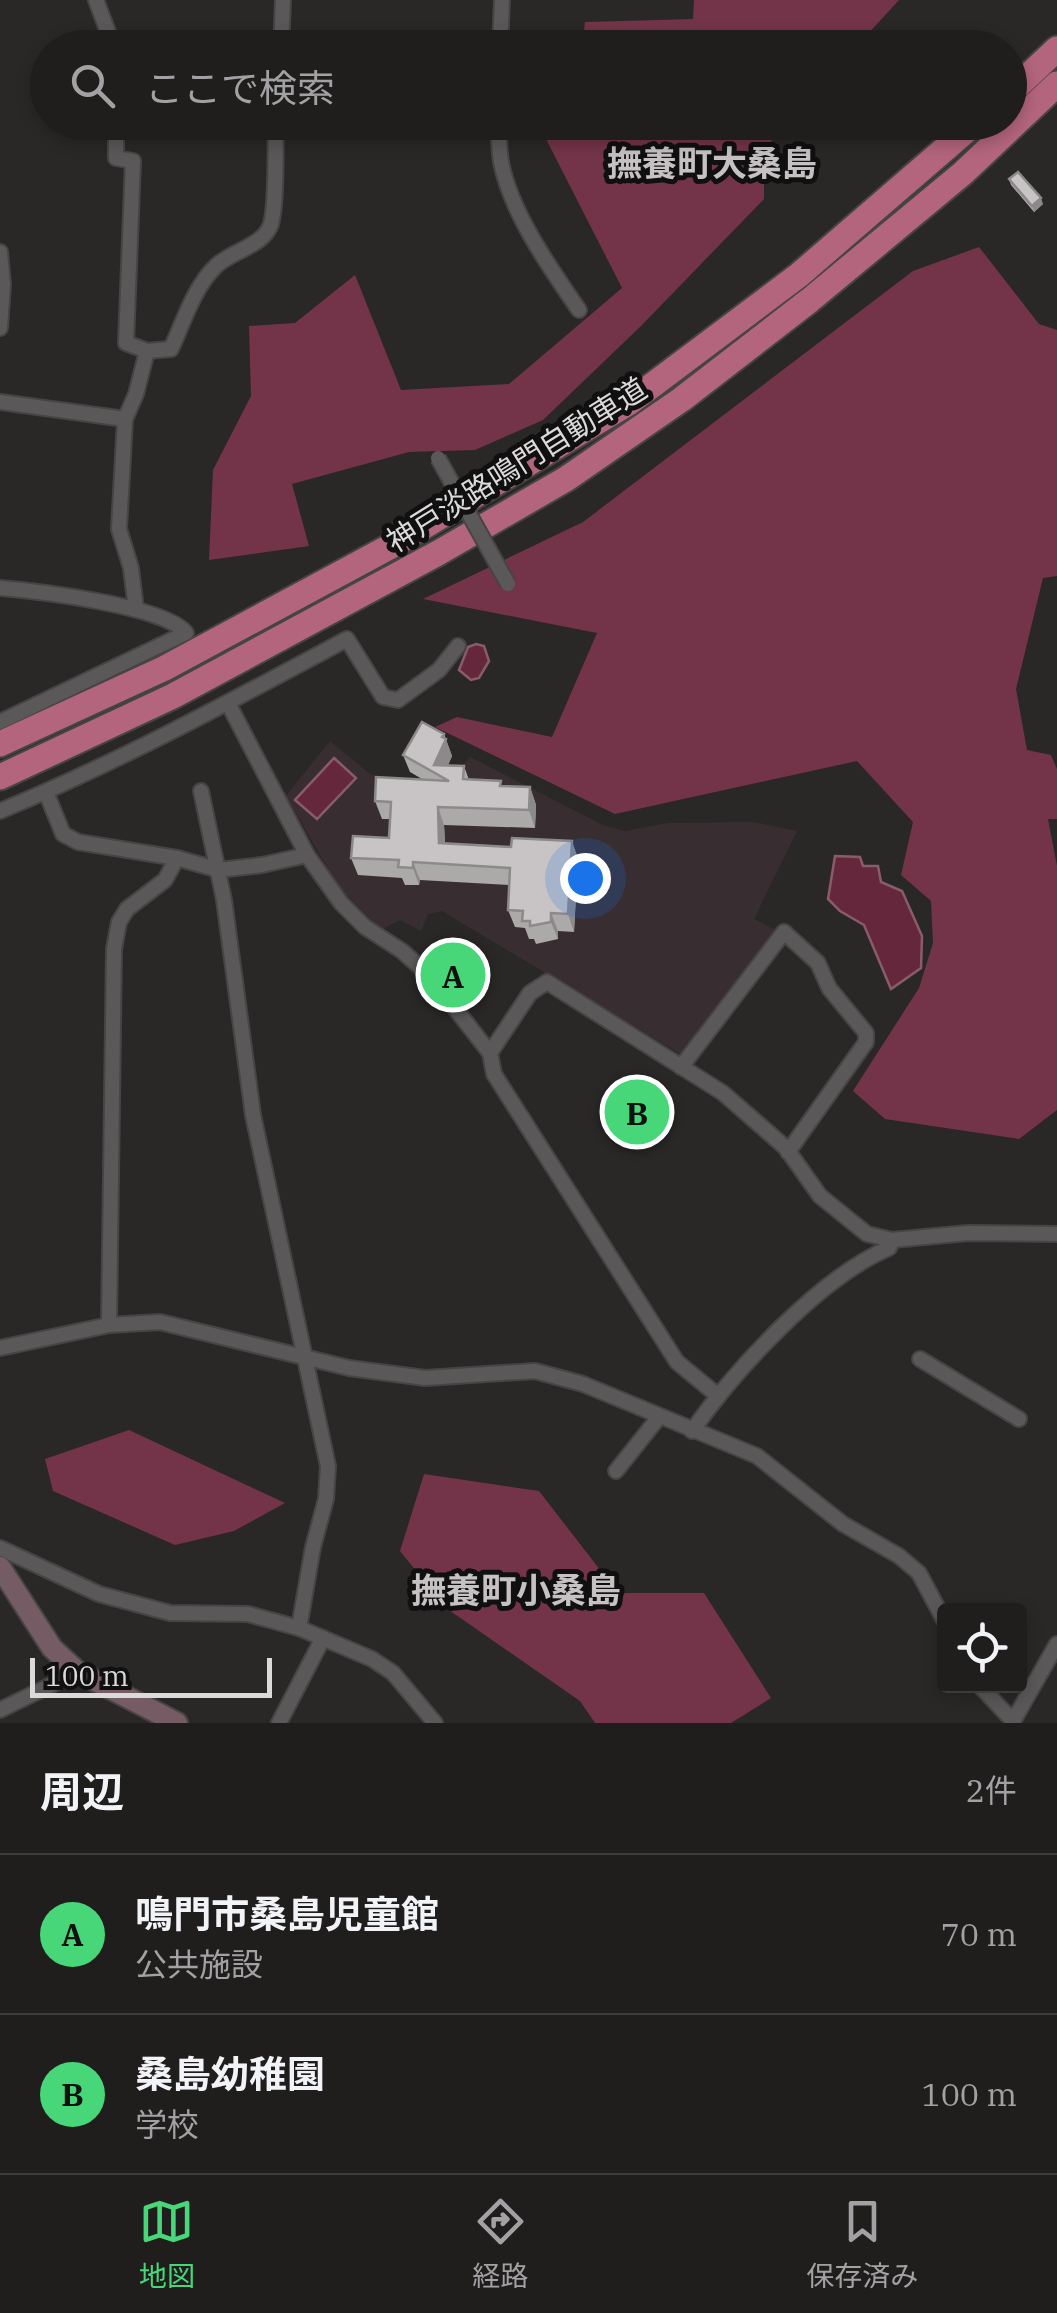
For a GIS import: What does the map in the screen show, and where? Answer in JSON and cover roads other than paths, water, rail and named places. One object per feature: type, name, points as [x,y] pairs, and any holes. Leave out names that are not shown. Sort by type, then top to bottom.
[{"type":"highway","points":[[1027,77],[1057,50]]},
{"type":"highway","name":"神戸淡路鳴門自動車道","points":[[1027,112],[1057,84]]},
{"type":"highway","name":"神戸淡路鳴門自動車道","points":[[0,744],[166,668],[394,545],[630,402],[799,275],[955,140]]},
{"type":"highway","name":"神戸淡路鳴門自動車道","points":[[0,777],[172,696],[409,569],[566,479],[682,399],[810,300],[998,140]]},
{"type":"street","points":[[96,0],[107,30]]},
{"type":"street","points":[[281,30],[283,0]]},
{"type":"street","points":[[501,30],[502,0]]},
{"type":"street","points":[[116,140],[116,158],[133,161],[126,343],[147,351],[172,348],[198,291],[214,267],[233,252],[258,241],[270,226],[275,140]]},
{"type":"street","points":[[500,140],[502,164],[514,198],[543,259],[580,310]]},
{"type":"street","points":[[0,252],[4,284],[0,328]]},
{"type":"street","points":[[136,609],[131,568],[119,529],[125,419],[147,351]]},
{"type":"street","points":[[0,402],[125,419]]},
{"type":"street","points":[[438,458],[508,584]]},
{"type":"street","points":[[0,588],[136,609],[180,624],[186,633],[0,722]]},
{"type":"street","points":[[0,811],[228,702],[346,639],[383,697],[398,700],[436,672],[458,646]]},
{"type":"street","points":[[228,702],[307,854],[341,903],[365,927],[429,975],[490,1053],[494,1074],[677,1362],[717,1395]]},
{"type":"street","points":[[201,791],[219,870],[253,1115],[328,1466],[326,1499],[299,1628]]},
{"type":"street","points":[[46,792],[64,834],[78,842],[177,858],[219,870],[307,854]]},
{"type":"street","points":[[109,1325],[114,949],[119,922],[127,909],[165,880],[177,858]]},
{"type":"street","points":[[681,1067],[784,932],[818,963],[830,988],[866,1032],[866,1042],[788,1152]]},
{"type":"street","points":[[490,1053],[530,994],[547,982],[724,1093],[788,1152],[820,1196],[867,1234],[892,1240],[968,1232],[1057,1234]]},
{"type":"street","points":[[692,1431],[717,1395],[793,1315],[872,1256],[889,1248],[892,1240]]},
{"type":"street","points":[[0,1348],[109,1325],[160,1322],[350,1368],[426,1378],[535,1371],[583,1384],[757,1456],[844,1524],[920,1573],[937,1606]]},
{"type":"street","points":[[920,1359],[1019,1419]]},
{"type":"street","points":[[616,1471],[660,1417]]},
{"type":"street","points":[[0,1548],[99,1594],[170,1613],[248,1614],[299,1628],[393,1672],[435,1723]]},
{"type":"street","points":[[0,1567],[52,1648],[78,1672],[177,1723]]},
{"type":"street","points":[[279,1723],[323,1638]]},
{"type":"street","points":[[986,1693],[1012,1722],[1057,1644]]},
{"type":"street","points":[[0,1710],[78,1672]]},
{"type":"place","name":"鳴門市桑島児童館","points":[[453,975]]},
{"type":"place","name":"桑島幼稚園","points":[[637,1112]]},
{"type":"district","name":"撫養町大桑島","points":[[712,163]]},
{"type":"district","name":"撫養町小桑島","points":[[516,1590]]}]
